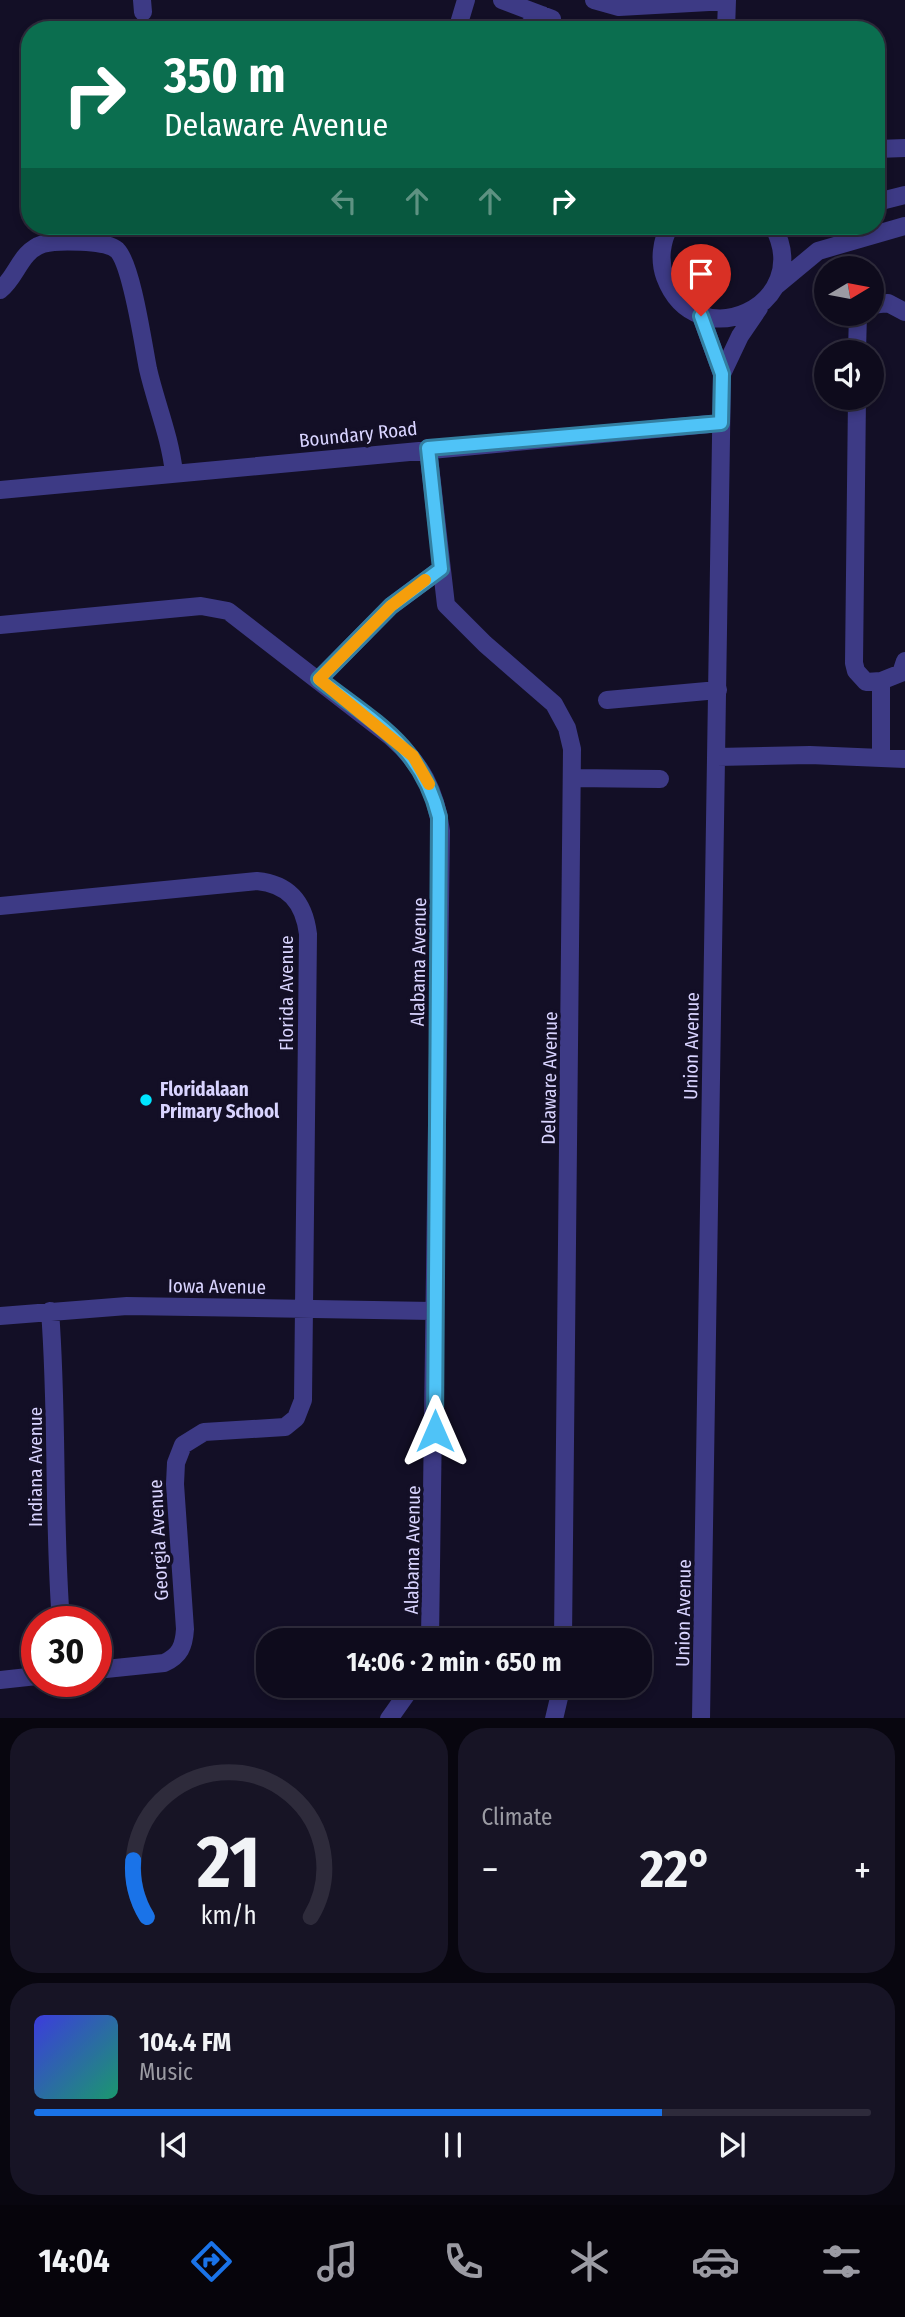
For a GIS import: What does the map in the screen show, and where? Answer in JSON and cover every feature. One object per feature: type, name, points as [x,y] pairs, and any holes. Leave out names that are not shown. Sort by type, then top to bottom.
[{"type":"street","points":[[460,21],[466,0]]},
{"type":"street","points":[[502,0],[549,16]]},
{"type":"street","points":[[594,0],[619,7],[727,0],[726,21]]},
{"type":"street","points":[[885,149],[905,148]]},
{"type":"street","points":[[885,200],[905,195]]},
{"type":"street","points":[[885,232],[905,226]]},
{"type":"street","points":[[667,235],[662,248],[662,269],[676,297],[701,316],[734,318],[763,303]]},
{"type":"street","points":[[776,235],[783,253],[782,270],[776,286]]},
{"type":"street","points":[[776,286],[818,251],[874,235]]},
{"type":"street","points":[[0,290],[28,253],[44,244],[104,244],[118,251],[126,268],[149,370],[170,441],[174,473]]},
{"type":"street","name":"Union Avenue","points":[[722,374],[740,336],[776,286]]},
{"type":"street","points":[[884,304],[905,312]]},
{"type":"street","name":"Union Avenue","points":[[701,316],[722,374],[701,1718]]},
{"type":"street","points":[[857,410],[854,663],[856,671],[866,682],[881,681],[901,673],[905,661]]},
{"type":"street","name":"Boundary Road","points":[[0,490],[428,448],[721,423]]},
{"type":"street","name":"Delaware Avenue","points":[[428,448],[443,596],[452,612],[541,691],[562,716],[572,749],[563,1628]]},
{"type":"street","points":[[319,679],[391,606],[441,569]]},
{"type":"street","name":"Alabama Avenue","points":[[0,625],[213,607],[233,613],[413,756],[430,786],[439,817],[430,1628]]},
{"type":"street","points":[[881,681],[881,757]]},
{"type":"street","points":[[607,700],[718,690]]},
{"type":"street","points":[[717,757],[905,759]]},
{"type":"street","points":[[573,778],[660,779]]},
{"type":"street","name":"Florida Avenue","points":[[0,906],[257,881],[282,886],[299,902],[306,917],[309,934],[306,1309]]},
{"type":"street","name":"Iowa Avenue","points":[[0,1316],[127,1306],[433,1311]]},
{"type":"street","name":"Georgia Avenue","points":[[112,1668],[164,1663],[182,1648],[185,1629],[175,1485],[179,1454],[195,1434],[277,1430],[296,1418],[303,1400],[306,1309]]},
{"type":"street","name":"Indiana Avenue","points":[[50,1311],[55,1379],[55,1528],[60,1606]]},
{"type":"street","points":[[0,1680],[21,1678]]},
{"type":"street","points":[[388,1718],[403,1698]]},
{"type":"street","points":[[554,1718],[559,1698]]},
{"type":"slow traffic","points":[[425,580],[391,606],[319,679],[413,756],[429,784]]},
{"type":"place","name":"Floridalaan Primary School","points":[[146,1100]]},
{"type":"route","points":[[435,1431],[433,1311],[437,1175],[439,817],[430,786],[413,756],[319,679],[391,606],[441,569],[428,448],[721,423],[722,374],[701,316]]}]
